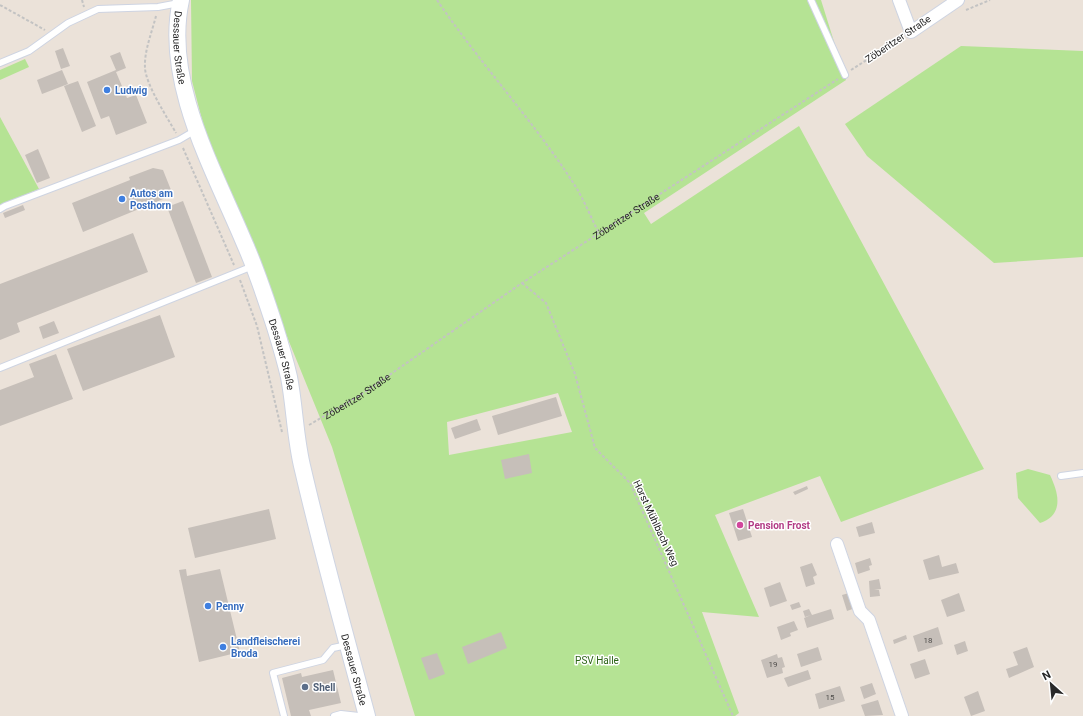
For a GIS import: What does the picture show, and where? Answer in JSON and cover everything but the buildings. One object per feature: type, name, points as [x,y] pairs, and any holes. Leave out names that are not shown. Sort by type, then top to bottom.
[{"type":"main road","name":"Dessauer Straße","points":[[181,1],[177,30],[180,67],[197,130],[253,266],[274,326],[289,378],[289,433],[302,468],[368,716]]},
{"type":"street","points":[[899,0],[911,32]]},
{"type":"street","name":"Zöberitzer Straße","points":[[911,32],[958,0]]},
{"type":"street","points":[[837,544],[860,611],[869,620],[902,716]]},
{"type":"lane","points":[[811,0],[845,74]]},
{"type":"lane","points":[[0,63],[29,51],[68,23],[98,9],[158,7],[181,1]]},
{"type":"lane","points":[[0,210],[5,206],[179,140],[197,130]]},
{"type":"lane","points":[[0,368],[253,266]]},
{"type":"lane","points":[[1061,476],[1083,473]]},
{"type":"lane","points":[[284,716],[273,672],[323,660],[333,648],[348,644]]},
{"type":"lane","points":[[334,716],[341,714],[359,716]]},
{"type":"path","points":[[437,0],[462,37],[552,151],[574,183],[599,233]]},
{"type":"path","points":[[0,5],[52,34]]},
{"type":"path","points":[[158,7],[145,68],[160,104],[179,140],[237,273],[257,326],[289,433]]},
{"type":"path","name":"Zöberitzer Straße","points":[[289,433],[359,396],[522,283],[911,32]]},
{"type":"path","name":"Horst Mühlbach Weg","points":[[522,283],[546,303],[575,374],[595,448],[630,483],[733,716]]},
{"type":"green space","name":"PSV Halle","points":[[191,0],[821,0],[846,80],[644,213],[651,224],[799,126],[984,469],[841,522],[820,476],[715,515],[759,617],[702,612],[739,713],[735,716],[415,716],[332,447],[208,143],[192,81]],"holes":[[[558,393],[572,432],[449,455],[447,422]]]},
{"type":"green space","points":[[961,46],[1083,51],[1083,257],[994,263],[867,156],[845,124]]},
{"type":"green space","points":[[25,59],[29,67],[0,80],[0,70]]},
{"type":"green space","points":[[0,117],[39,189],[0,205]]},
{"type":"green space","points":[[1028,469],[1050,475],[1056,489],[1056,509],[1053,515],[1040,523],[1018,498],[1016,473]]},
{"type":"place","name":"Ludwig","points":[[107,90]]},
{"type":"place","name":"Autos am Posthorn","points":[[122,199]]},
{"type":"place","name":"Pension Frost","points":[[740,525]]},
{"type":"place","name":"Penny","points":[[208,606]]},
{"type":"place","name":"Landfleischerei Broda","points":[[223,647]]},
{"type":"place","name":"Shell","points":[[305,687]]}]
